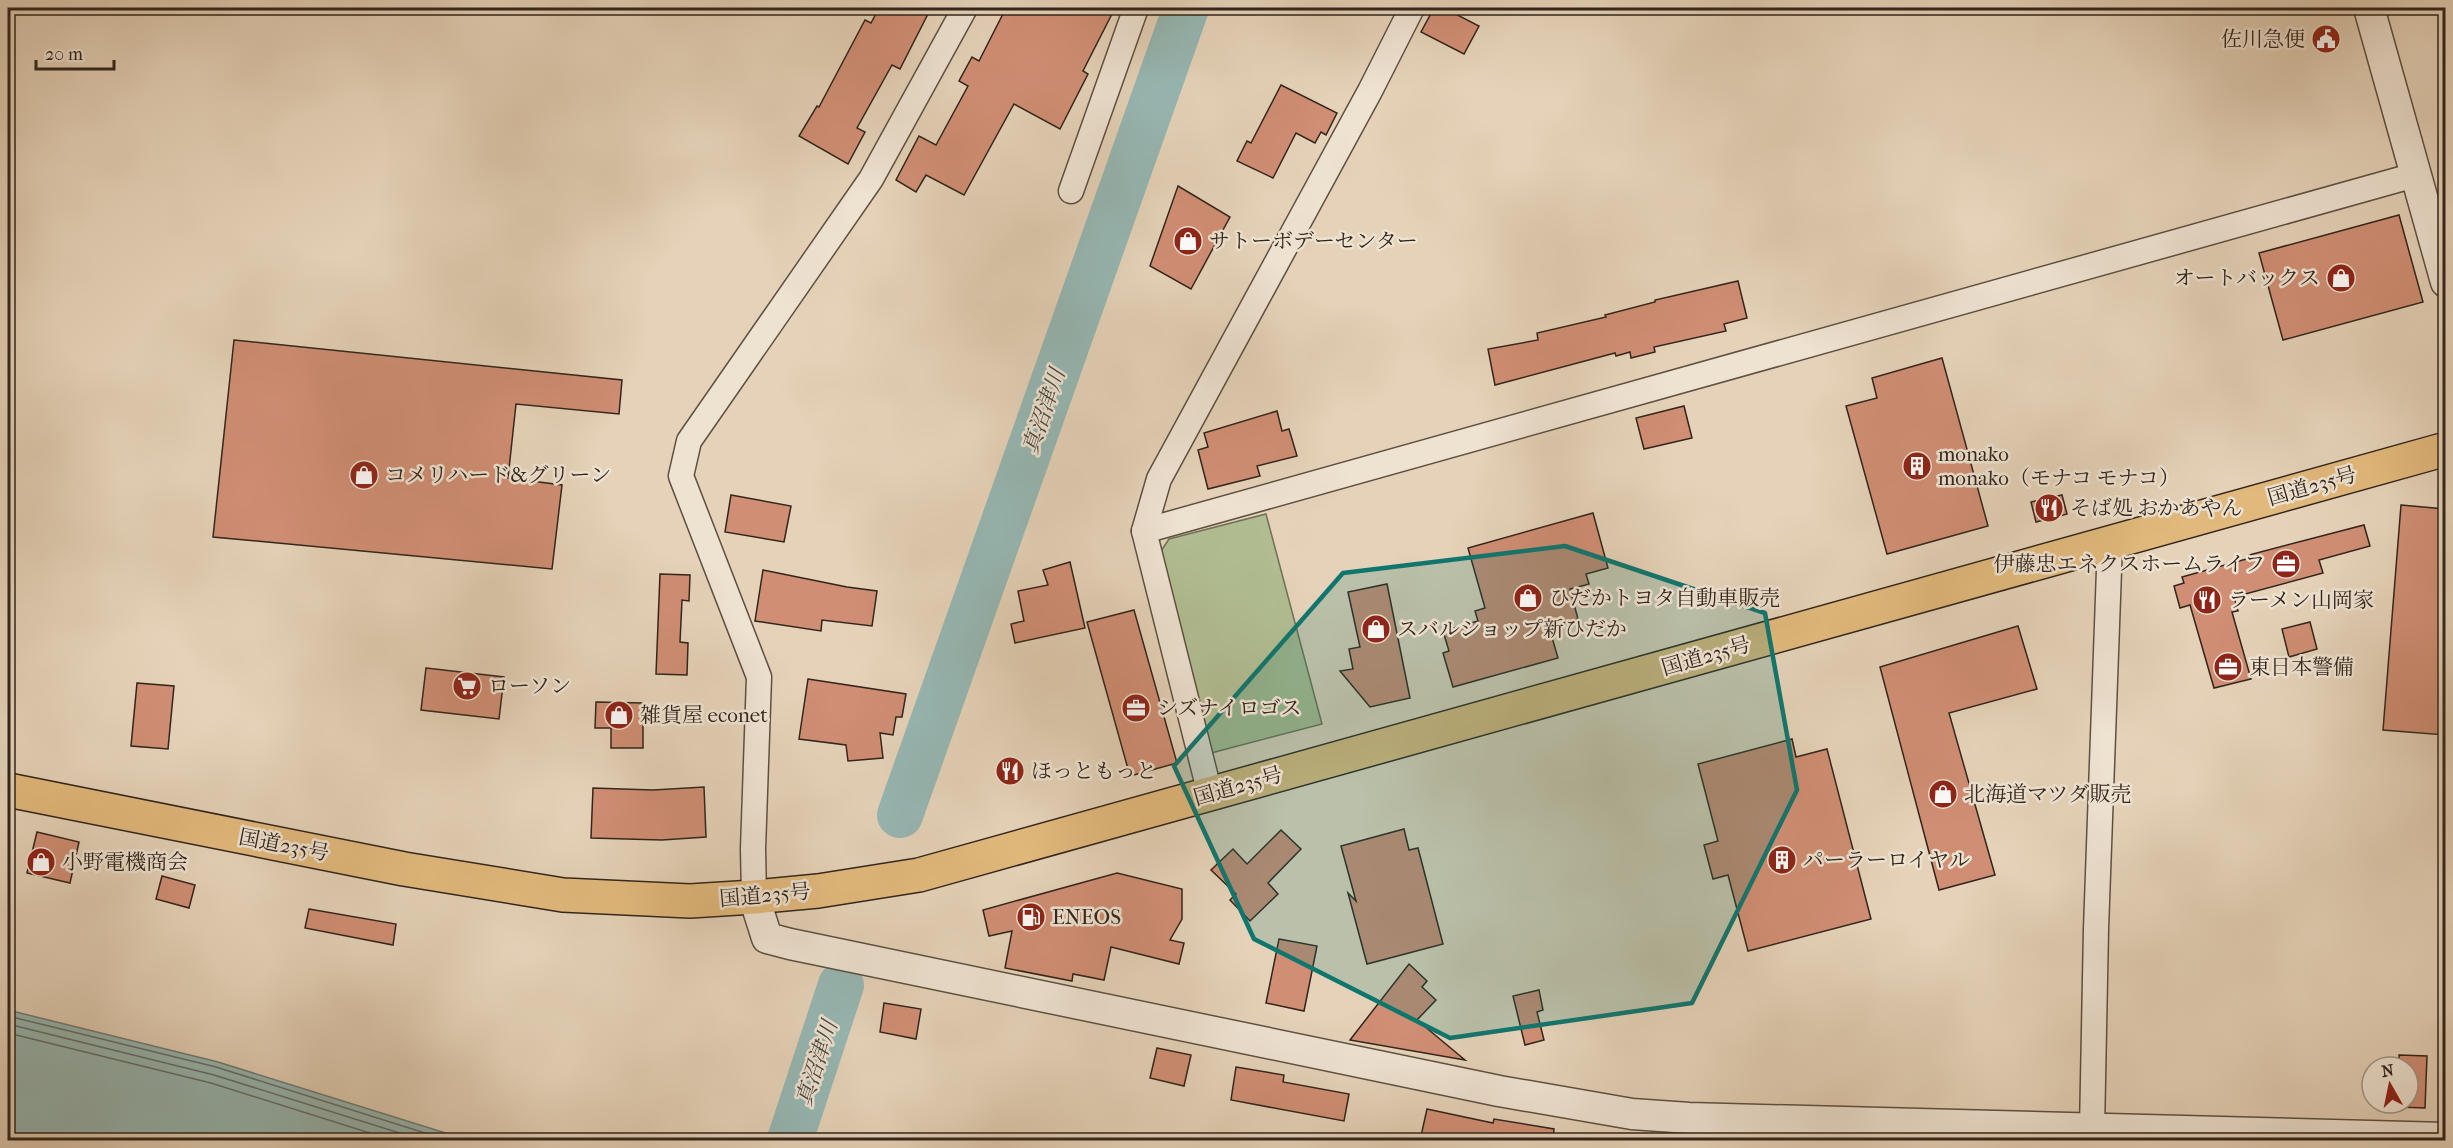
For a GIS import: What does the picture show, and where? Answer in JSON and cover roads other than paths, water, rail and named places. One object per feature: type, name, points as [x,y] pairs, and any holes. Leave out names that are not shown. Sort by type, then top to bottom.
[{"type":"highway","name":"国道235号","points":[[8,790],[393,867],[563,896],[690,900],[818,891],[919,875],[2445,449]]},
{"type":"street","points":[[965,8],[872,179],[689,441],[681,476],[759,677],[753,849],[754,897],[767,938],[975,984],[1499,1091],[1632,1114],[1689,1118],[2092,1130],[2445,1138]]},
{"type":"street","points":[[1071,192],[1136,8]]},
{"type":"street","points":[[1210,794],[1144,531],[1160,479],[1370,92],[1412,8]]},
{"type":"street","points":[[2369,8],[2445,282]]},
{"type":"street","points":[[1144,531],[2415,175]]},
{"type":"street","points":[[2092,1130],[2096,929],[2110,542]]},
{"type":"water","points":[[8,1010],[218,1062],[468,1140],[8,1140]]},
{"type":"waterway","name":"真沼津川","points":[[900,815],[1186,8]]},
{"type":"waterway","name":"真沼津川","points":[[790,1140],[841,985]]},
{"type":"place","name":"佐川急便","points":[[2326,39]]},
{"type":"place","name":"サトーボデーセンター","points":[[1188,241]]},
{"type":"place","name":"オートバックス","points":[[2341,278]]},
{"type":"place","name":"monako monako（モナコ モナコ）","points":[[1917,466]]},
{"type":"place","name":"コメリハード&グリーン","points":[[364,475]]},
{"type":"place","name":"そば処 おかあやん","points":[[2049,508]]},
{"type":"place","name":"伊藤忠エネクスホームライフ","points":[[2286,564]]},
{"type":"place","name":"ひだかトヨタ自動車販売","points":[[1528,598]]},
{"type":"place","name":"ラーメン山岡家","points":[[2207,600]]},
{"type":"place","name":"スバルショップ新ひだか","points":[[1376,629]]},
{"type":"place","name":"東日本警備","points":[[2228,667]]},
{"type":"place","name":"ローソン","points":[[467,686]]},
{"type":"place","name":"シズナイロゴス","points":[[1136,708]]},
{"type":"place","name":"雑貨屋 econet","points":[[619,715]]},
{"type":"place","name":"ほっともっと","points":[[1010,771]]},
{"type":"place","name":"北海道マツダ販売","points":[[1943,794]]},
{"type":"place","name":"パーラーロイヤル","points":[[1782,860]]},
{"type":"place","name":"小野電機商会","points":[[41,862]]},
{"type":"place","name":"ENEOS","points":[[1031,917]]}]
